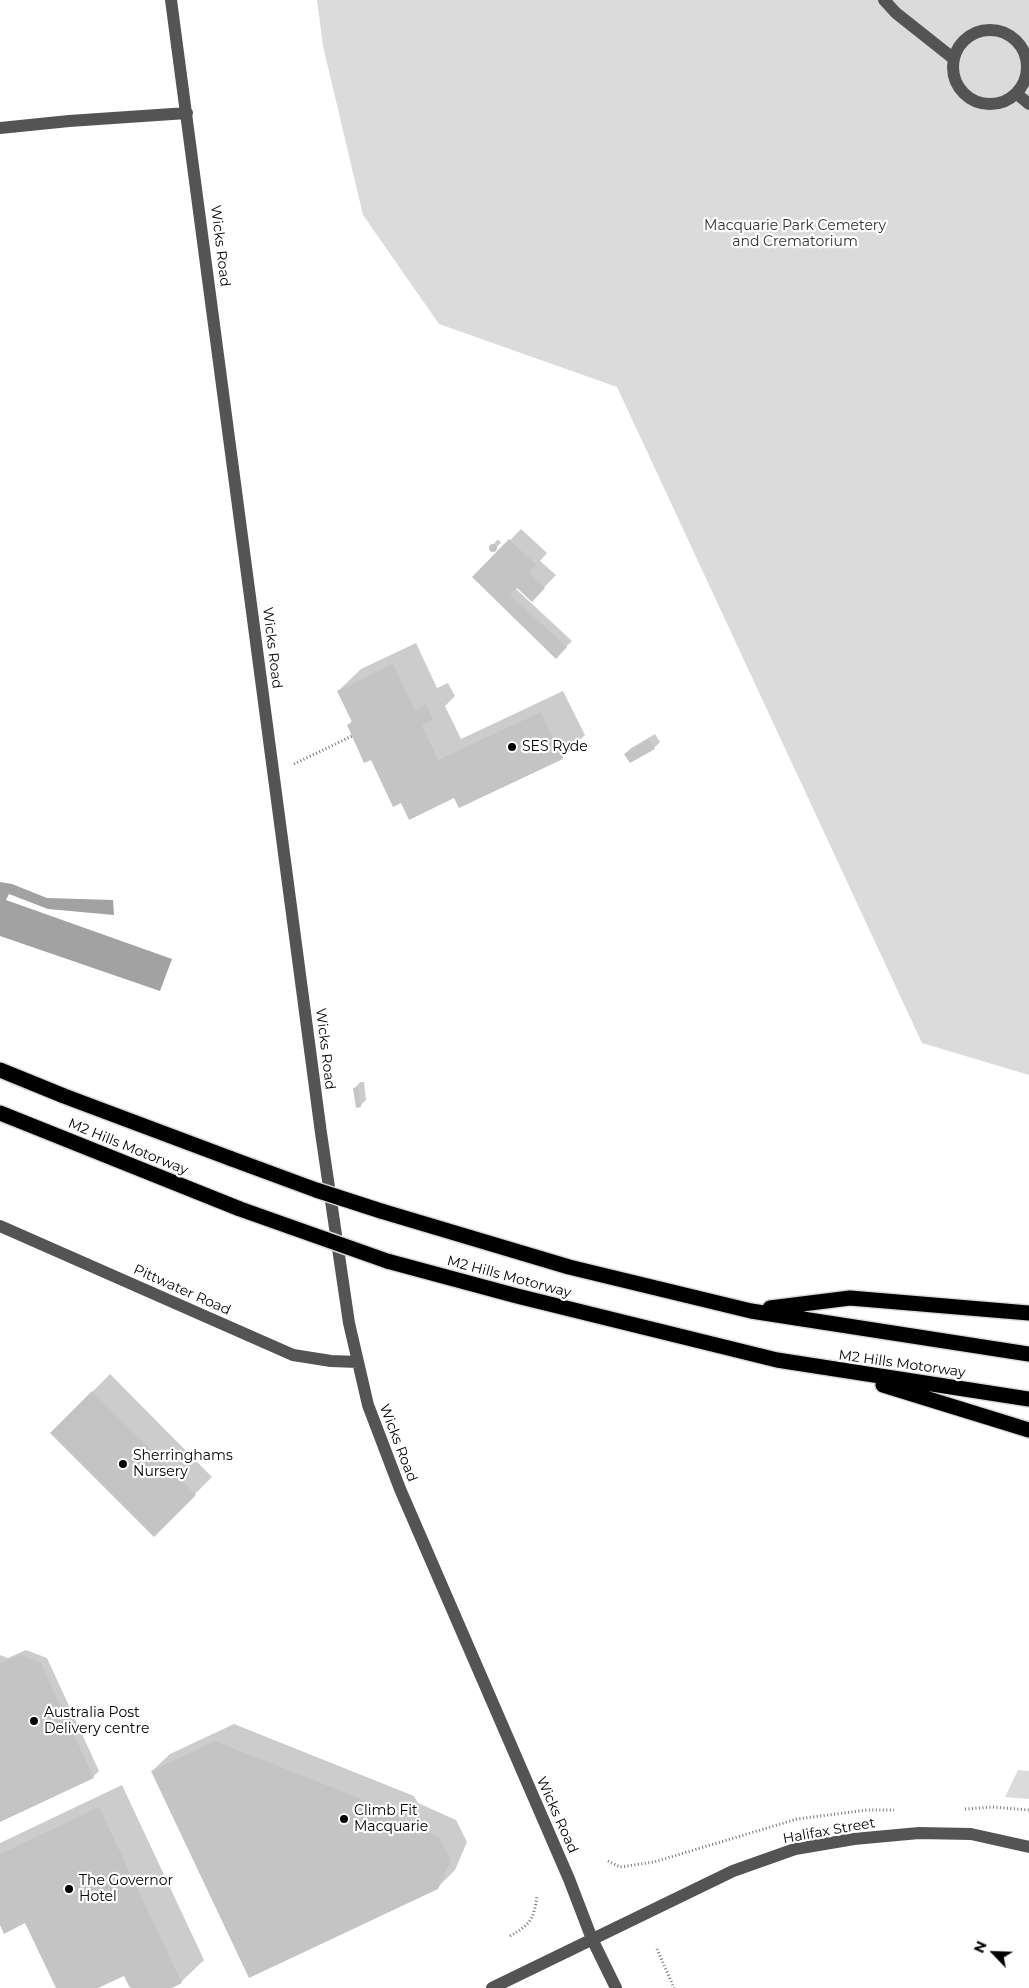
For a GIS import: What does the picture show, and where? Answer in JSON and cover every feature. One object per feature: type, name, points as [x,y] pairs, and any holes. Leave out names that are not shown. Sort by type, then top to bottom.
[{"type":"highway","name":"M2 Hills Motorway","points":[[0,1070],[64,1096],[316,1190],[569,1267],[751,1311],[1029,1354]]},
{"type":"highway","name":"M2 Hills Motorway","points":[[0,1113],[240,1209],[388,1261],[517,1296],[758,1356],[841,1371],[1029,1399]]},
{"type":"highway","points":[[751,1311],[850,1298],[1029,1313]]},
{"type":"highway","points":[[841,1371],[1029,1430]]},
{"type":"street","name":"Wicks Road","points":[[171,0],[182,67],[320,1123],[349,1323],[368,1405],[400,1489],[569,1879],[592,1939],[616,1988]]},
{"type":"street","points":[[884,0],[896,13],[954,59]]},
{"type":"street","points":[[996,30],[1009,34],[1019,44],[1026,55],[1028,69],[1025,82],[1017,94],[1006,102],[992,105],[978,103],[966,96],[958,86],[953,72],[954,59],[960,46],[970,36],[982,31],[996,30]]},
{"type":"street","points":[[1017,94],[1029,104]]},
{"type":"street","points":[[0,128],[187,113]]},
{"type":"street","name":"Pittwater Road","points":[[0,1226],[293,1355],[331,1361],[358,1362]]},
{"type":"street","name":"Halifax Street","points":[[492,1988],[733,1871],[795,1849],[854,1839],[919,1833],[971,1834],[1029,1847]]},
{"type":"path","points":[[294,764],[352,736]]},
{"type":"path","points":[[510,1936],[526,1927],[535,1910],[537,1896]]},
{"type":"path","points":[[657,1950],[674,1988]]},
{"type":"green space","name":"Macquarie Park Cemetery and Crematorium","points":[[317,0],[1029,0],[1029,1075],[922,1043],[617,387],[439,324],[363,215],[323,46]]},
{"type":"green space","points":[[1018,1770],[1029,1771],[1029,1799],[1005,1797]]},
{"type":"shaded area","points":[[0,882],[12,884],[47,898],[113,900],[114,915],[48,909],[9,894],[6,900],[172,959],[160,991],[0,936]]},
{"type":"building","points":[[509,539],[536,565],[529,573],[545,588],[532,602],[517,588],[510,595],[567,647],[556,659],[472,577]]},
{"type":"building","points":[[493,544],[497,548],[493,552],[489,548]]},
{"type":"building","name":"SES Ryde","points":[[393,664],[415,710],[426,704],[433,720],[422,725],[438,760],[541,712],[563,759],[459,808],[454,798],[409,820],[401,803],[393,807],[371,760],[364,763],[347,725],[352,722],[337,691]]},
{"type":"building","points":[[649,739],[655,749],[630,763],[624,754]]},
{"type":"building","points":[[358,1087],[361,1107],[356,1108],[353,1088]]},
{"type":"building","name":"Sherringhams Nursery","points":[[92,1391],[196,1495],[154,1537],[50,1433]]},
{"type":"building","name":"Australia Post Delivery centre","points":[[20,1655],[41,1663],[94,1778],[0,1822],[0,1663]]},
{"type":"building","points":[[215,1741],[397,1813],[400,1820],[439,1837],[451,1860],[438,1889],[249,1978],[151,1771]]},
{"type":"building","name":"The Governor Hotel","points":[[99,1807],[182,1983],[172,1988],[130,1988],[124,1976],[98,1988],[56,1988],[25,1923],[4,1934],[0,1925],[0,1854]]},
{"type":"place","name":"SES Ryde","points":[[512,747]]},
{"type":"place","name":"Sherringhams Nursery","points":[[123,1464]]},
{"type":"place","name":"Australia Post Delivery centre","points":[[34,1721]]},
{"type":"place","name":"Climb Fit Macquarie","points":[[344,1819]]},
{"type":"place","name":"The Governor Hotel","points":[[69,1889]]}]
